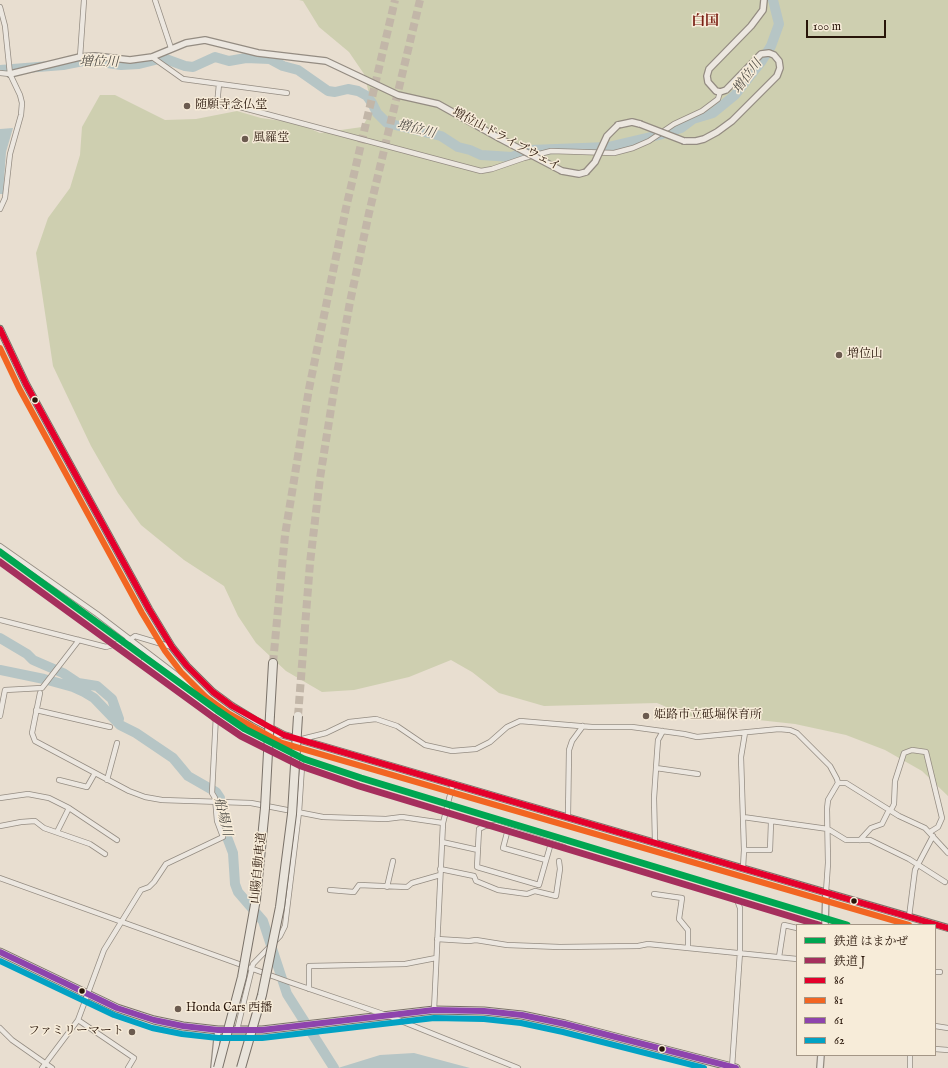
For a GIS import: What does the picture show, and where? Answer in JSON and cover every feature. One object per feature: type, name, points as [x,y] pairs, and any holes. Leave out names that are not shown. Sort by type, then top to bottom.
[{"type":"highway","name":"山陽自動車道","points":[[218,1068],[242,977],[256,899],[265,808],[273,663]]},
{"type":"highway","name":"山陽自動車道","points":[[241,1068],[262,995],[280,907],[292,814],[298,716]]},
{"type":"highway","points":[[0,952],[118,1008],[154,1020],[183,1026],[218,1030],[236,1030],[300,1026],[434,1010],[484,1011],[547,1020],[734,1067]]},
{"type":"main road","points":[[0,329],[26,384],[149,610],[172,647],[187,666],[218,696],[255,720],[284,735],[934,924]]},
{"type":"main road","points":[[936,925],[948,928]]},
{"type":"street","points":[[80,57],[84,0]]},
{"type":"street","points":[[155,0],[172,48]]},
{"type":"street","points":[[220,84],[217,105],[240,107],[481,171],[551,151],[614,153],[633,148],[674,124],[702,111],[718,99],[720,92],[712,88],[708,82],[707,76],[709,69],[751,26],[763,10],[764,0]]},
{"type":"street","points":[[0,6],[5,26],[10,74],[20,95],[22,103],[21,115],[10,154],[5,198],[0,209]]},
{"type":"street","name":"増位山ドライブウェイ","points":[[10,74],[80,57],[96,56],[130,60],[152,57],[172,48],[194,41],[205,40],[258,53],[326,61],[398,95],[438,104],[562,171],[579,174],[586,172],[595,162],[607,136],[618,126],[632,122],[684,141],[696,142],[704,139],[732,121],[766,89],[777,76],[780,68],[779,61],[774,55],[769,53],[761,54],[732,86],[720,92]]},
{"type":"street","points":[[152,57],[183,79],[287,93]]},
{"type":"street","points":[[0,74],[10,74]]},
{"type":"street","points":[[0,546],[98,614],[129,640],[233,718],[253,730],[268,735],[284,735]]},
{"type":"street","points":[[0,620],[106,647],[129,640],[135,636],[172,647]]},
{"type":"street","points":[[0,716],[5,690],[42,688],[79,640]]},
{"type":"street","points":[[148,654],[143,662],[216,715],[257,741],[300,762],[302,766],[299,812],[286,920],[280,936],[258,958],[252,968],[236,1030]]},
{"type":"street","points":[[40,693],[32,733],[35,741],[95,774],[145,797],[162,800],[251,803],[323,817],[386,820],[402,817],[443,823]]},
{"type":"street","points":[[36,710],[110,727]]},
{"type":"street","points":[[42,1068],[78,1020],[104,950],[141,890],[149,887],[154,882],[166,864],[223,837],[217,821],[215,802],[212,794],[216,715]]},
{"type":"street","points":[[302,739],[326,733],[349,722],[376,719],[397,726],[425,746],[452,751],[476,749],[490,742],[507,727],[520,721],[583,726],[632,727],[696,737],[779,729],[790,730],[797,733],[830,766],[838,783]]},
{"type":"street","points":[[568,817],[570,750],[572,741],[583,726]]},
{"type":"street","points":[[655,842],[654,798],[658,740],[663,731]]},
{"type":"street","points":[[743,868],[744,850],[741,757],[744,733]]},
{"type":"street","points":[[107,780],[117,743]]},
{"type":"street","points":[[860,840],[871,828],[882,824],[888,812],[891,810],[894,804],[895,781],[904,753],[918,749],[926,752],[942,818],[938,827],[931,834],[915,870],[909,917]]},
{"type":"street","points":[[656,768],[698,774]]},
{"type":"street","points":[[59,780],[87,787],[95,774]]},
{"type":"street","points":[[434,1010],[443,823],[453,783]]},
{"type":"street","points":[[838,783],[846,783],[899,816],[925,828],[948,853]]},
{"type":"street","points":[[825,924],[828,829],[826,809],[828,800],[838,783]]},
{"type":"street","points":[[0,798],[28,794],[49,798],[69,808],[117,840]]},
{"type":"street","points":[[57,832],[69,808]]},
{"type":"street","points":[[743,817],[828,829],[846,840],[870,840],[909,859],[945,882]]},
{"type":"street","points":[[0,826],[35,821],[42,827],[90,844],[105,854]]},
{"type":"street","points":[[744,850],[770,850],[771,822]]},
{"type":"street","points":[[552,843],[539,885],[478,867],[479,829],[485,826],[495,825],[552,843],[564,847]]},
{"type":"street","points":[[508,829],[503,848],[546,860]]},
{"type":"street","points":[[442,842],[478,850]]},
{"type":"street","points":[[387,887],[393,861]]},
{"type":"street","points":[[440,869],[474,876],[476,881],[498,890],[527,894],[535,891],[556,896],[560,869],[559,861]]},
{"type":"street","points":[[330,890],[354,892],[359,885],[407,887],[412,883],[440,875]]},
{"type":"street","points":[[0,878],[288,982],[386,1015],[518,1068]]},
{"type":"street","points":[[654,894],[682,898],[679,919],[688,930],[688,947]]},
{"type":"street","points":[[734,1067],[740,952],[740,908],[737,900]]},
{"type":"street","points":[[779,957],[784,925],[796,928]]},
{"type":"street","points":[[437,939],[469,942],[476,940],[507,945],[560,947],[638,946],[648,944],[740,952],[796,959]]},
{"type":"street","points":[[309,989],[309,966],[405,964],[436,958]]},
{"type":"street","points":[[78,1020],[134,1058],[128,1068]]},
{"type":"street","points":[[936,1026],[948,1028]]},
{"type":"street","points":[[0,1028],[12,1040],[52,1068]]},
{"type":"street","points":[[214,1068],[214,1056],[218,1030]]},
{"type":"street","points":[[936,1049],[948,1050]]},
{"type":"street","points":[[820,1068],[821,1056]]},
{"type":"street","points":[[910,1056],[910,1068]]},
{"type":"green space","points":[[299,0],[948,0],[948,796],[922,771],[885,750],[846,735],[795,724],[722,716],[692,718],[657,703],[544,706],[499,693],[472,672],[451,660],[409,677],[354,690],[322,692],[286,671],[256,643],[238,616],[224,586],[184,560],[141,525],[118,493],[91,446],[53,366],[36,253],[48,218],[70,188],[80,155],[82,127],[100,95],[115,95],[165,120],[196,119],[237,111],[261,118],[297,123],[320,133],[362,127],[373,109],[364,74],[349,52],[319,27],[303,1]]},
{"type":"shaded area","points":[[13,128],[6,152],[3,194],[0,194],[0,129]]},
{"type":"shaded area","points":[[414,1053],[470,1068],[338,1068],[380,1055]]},
{"type":"waterway","name":"増位川","points":[[0,70],[63,65],[88,60],[121,65],[139,64],[163,58],[185,66],[193,67],[215,57],[229,61],[246,58],[270,59],[283,66],[298,70],[328,91],[335,92],[348,89],[358,91],[367,96],[377,113],[387,123],[441,136],[458,147],[481,155],[512,157],[530,150],[608,147],[659,135],[681,128],[693,119],[713,113],[735,95],[761,62],[771,46],[779,24],[773,0]]},
{"type":"waterway","points":[[0,638],[27,654],[33,660],[63,673],[78,683],[97,686],[112,699],[119,719]]},
{"type":"waterway","name":"船場川","points":[[0,670],[44,679],[73,687],[84,692],[94,698],[120,725],[136,733],[173,758],[188,776],[216,792],[220,798],[219,808],[222,824],[233,853],[235,884],[238,892],[263,921],[287,994],[334,1068]]},
{"type":"tunnel","points":[[273,663],[285,535],[309,389],[346,208],[395,0]]},
{"type":"tunnel","points":[[298,716],[310,563],[320,478],[334,390],[350,302],[369,213],[420,0]]},
{"type":"rail line","name":"はまかぜ","points":[[0,552],[217,710],[245,729],[304,759],[361,778],[844,924]]},
{"type":"rail line","name":"J","points":[[0,562],[241,736],[301,766],[359,786],[816,924]]},
{"type":"transit line","name":"86","points":[[0,329],[26,384],[149,609],[172,647],[187,666],[213,692],[232,706],[284,735],[934,924]]},
{"type":"transit line","name":"81","points":[[0,348],[19,388],[142,613],[165,651],[181,672],[207,698],[228,713],[282,743],[906,924]]},
{"type":"transit line","name":"86","points":[[936,925],[948,928]]},
{"type":"transit line","name":"61","points":[[0,952],[117,1008],[154,1020],[183,1026],[218,1030],[262,1030],[434,1010],[484,1011],[522,1015],[565,1024],[736,1068]]},
{"type":"transit line","name":"62","points":[[0,961],[114,1015],[152,1028],[182,1034],[218,1038],[262,1038],[434,1018],[484,1019],[521,1023],[563,1032],[704,1068]]},
{"type":"place","name":"随願寺念仏堂","points":[[187,106]]},
{"type":"place","name":"風羅堂","points":[[245,139]]},
{"type":"place","name":"増位山","points":[[839,355]]},
{"type":"place","name":"姫路市立砥堀保育所","points":[[646,716]]},
{"type":"place","name":"Honda Cars 西播","points":[[178,1009]]},
{"type":"place","name":"ファミリーマート","points":[[132,1032]]},
{"type":"district","name":"白国","points":[[705,22]]}]
